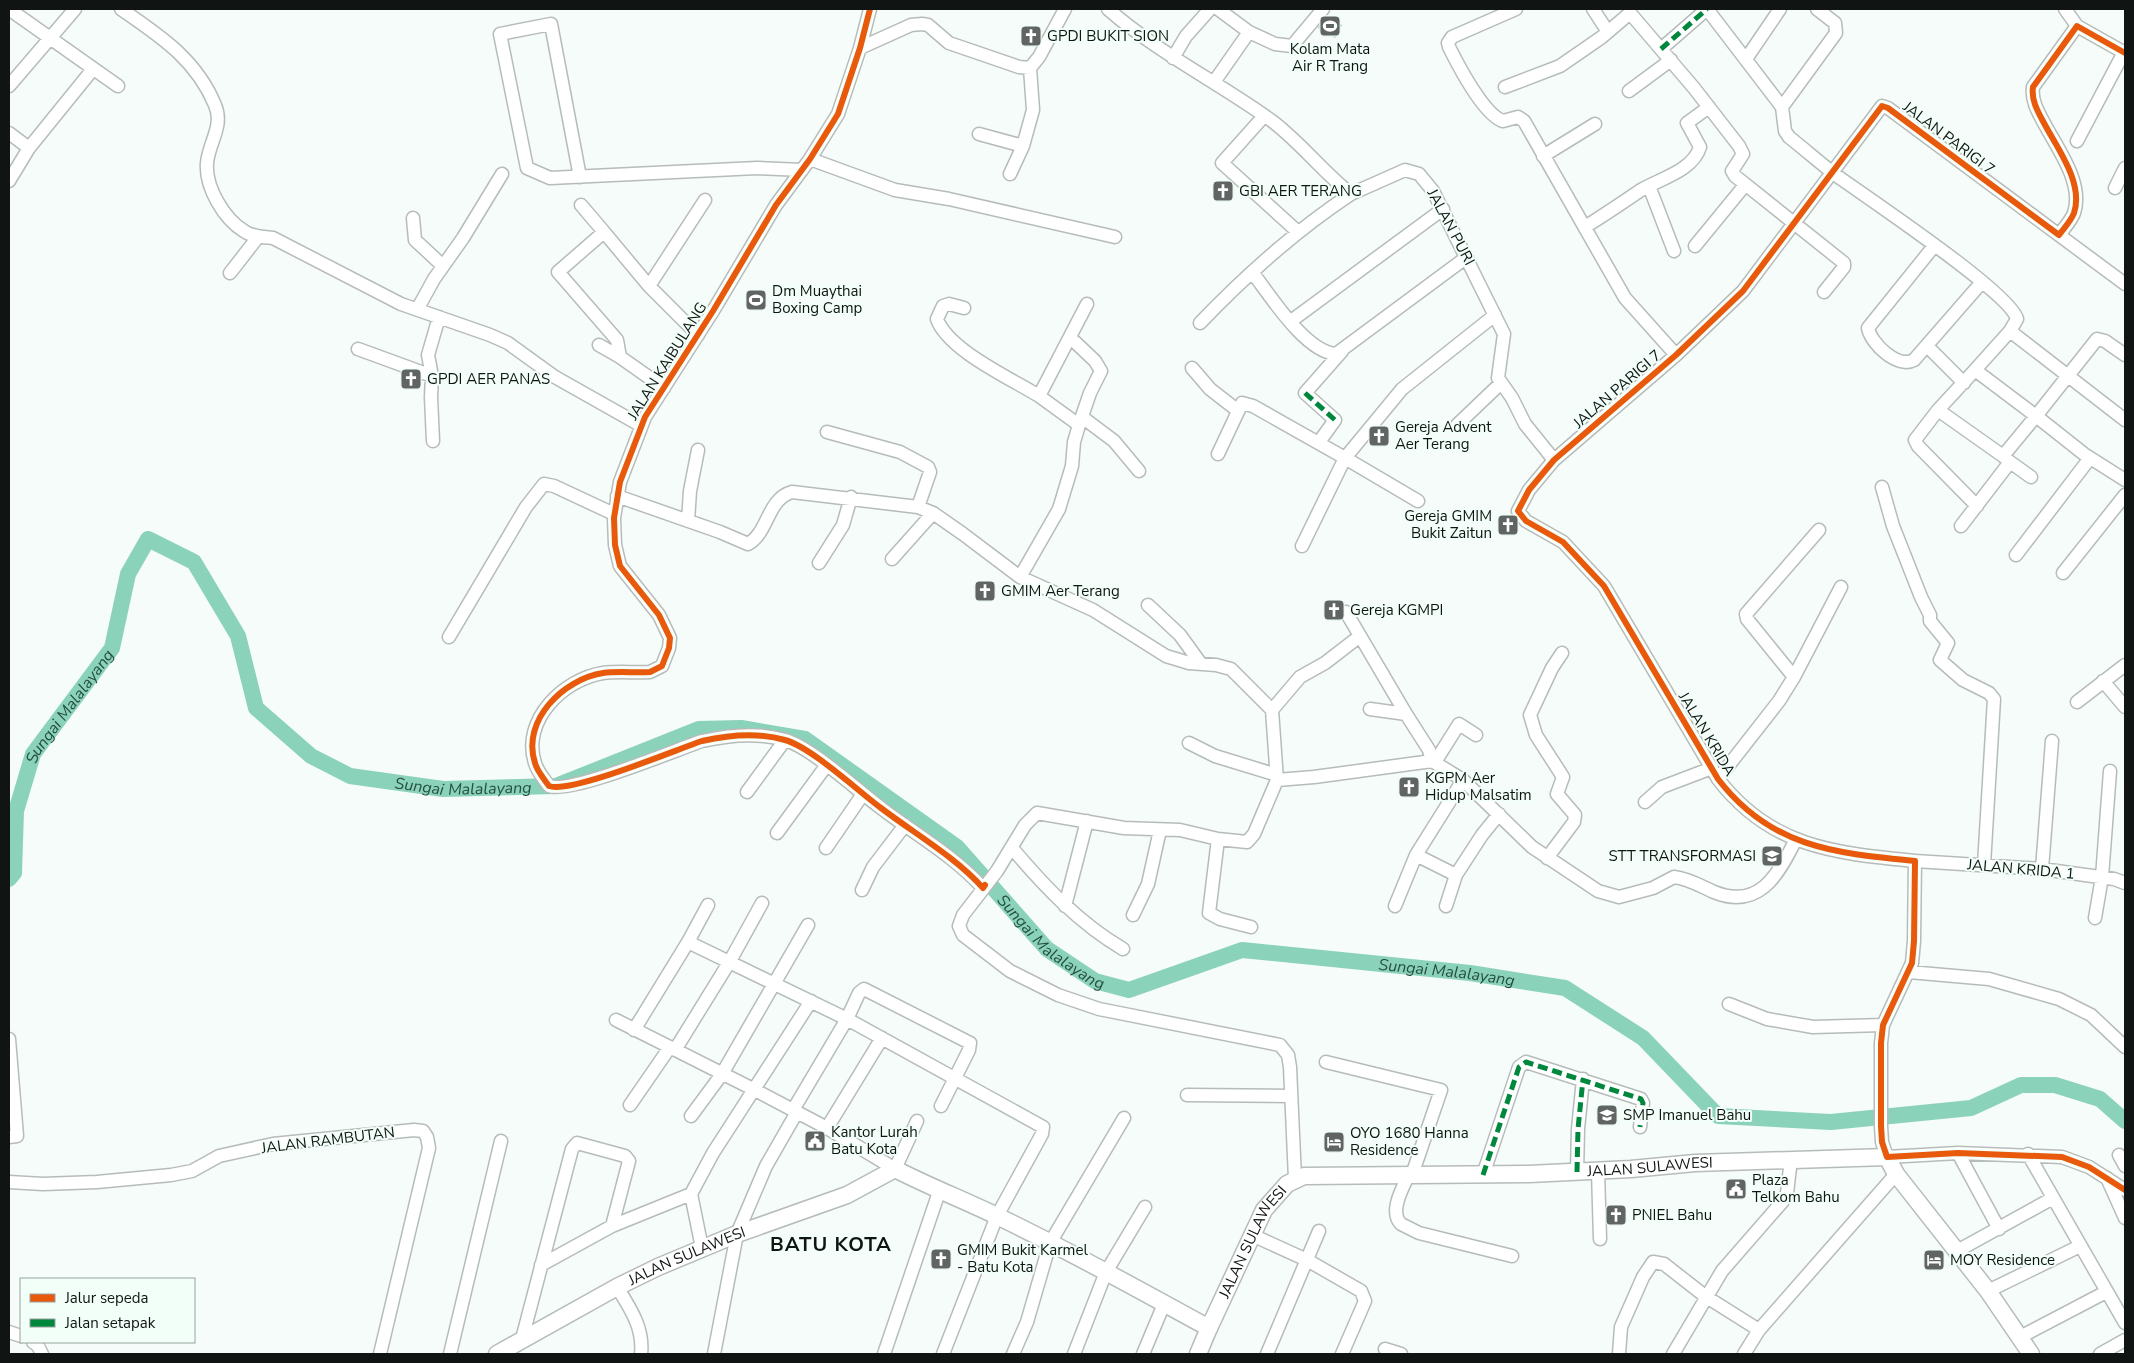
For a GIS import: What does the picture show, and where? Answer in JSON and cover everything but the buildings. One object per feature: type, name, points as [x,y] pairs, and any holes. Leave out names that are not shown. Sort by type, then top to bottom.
[{"type":"main road","name":"JALAN SULAWESI","points":[[1198,1354],[1252,1235],[1271,1200],[1296,1179],[1317,1175],[1483,1175],[1598,1171],[1695,1163],[1887,1158]]},
{"type":"main road","points":[[1887,1158],[1896,1174],[1988,1291],[2031,1354]]},
{"type":"main road","name":"JALAN SULAWESI","points":[[497,1354],[617,1287],[737,1234],[847,1195],[895,1169]]},
{"type":"main road","points":[[895,1169],[939,1192],[997,1216],[1209,1328]]},
{"type":"street","points":[[9,9],[118,86]]},
{"type":"street","points":[[11,78],[75,9]]},
{"type":"street","points":[[121,9],[184,56],[215,105],[219,118],[218,130],[210,146],[207,164],[208,180],[226,213],[244,232],[258,237],[273,238],[402,304],[418,308],[508,343],[562,381],[640,425]]},
{"type":"street","name":"JALAN KAIBULANG","points":[[785,740],[736,736],[711,739],[585,782],[554,788],[549,786],[535,765],[533,752],[537,725],[543,710],[565,688],[602,674],[650,672],[662,666],[667,654],[670,638],[659,616],[620,566],[615,545],[614,514],[617,496],[640,425],[698,335],[776,205],[810,159],[841,108],[870,9]]},
{"type":"street","points":[[1010,174],[1022,146],[1033,110],[1030,68],[1039,57],[1065,9]]},
{"type":"street","points":[[1110,9],[1173,58],[1214,82],[1264,116],[1308,152],[1351,194],[1298,232],[1252,272],[1200,323]]},
{"type":"street","points":[[1173,58],[1186,36],[1210,9]]},
{"type":"street","points":[[1218,9],[1249,32],[1275,44],[1292,46],[1323,9]]},
{"type":"street","points":[[1516,9],[1476,25],[1452,37],[1448,43],[1472,89],[1495,117],[1503,121],[1515,117],[1522,119],[1629,304],[1676,355]]},
{"type":"street","points":[[1593,9],[1608,32]]},
{"type":"street","points":[[1746,58],[1780,9]]},
{"type":"street","points":[[1782,107],[1836,33],[1835,23],[1817,9]]},
{"type":"street","points":[[2065,9],[2077,26],[2124,52],[2077,141]]},
{"type":"street","points":[[1661,49],[1711,10],[1782,107],[1785,131],[1789,136],[1832,172],[1982,282],[2015,311],[2017,319],[2010,331],[1938,410],[1916,438],[1916,443],[1977,506]]},
{"type":"street","points":[[1505,88],[1560,66],[1608,32],[1628,11],[1671,60],[1740,146],[1742,154],[1732,173],[1845,264],[1824,292]]},
{"type":"street","points":[[580,177],[551,24],[500,34],[527,168],[550,178],[580,177],[757,168],[802,170]]},
{"type":"street","points":[[860,48],[911,25],[922,24],[936,30],[949,43],[1019,67],[1030,68]]},
{"type":"street","points":[[2077,26],[2036,80],[2032,96],[2037,111],[2074,185],[2077,198],[2074,213],[2059,235],[2125,284]]},
{"type":"street","points":[[1214,82],[1249,32]]},
{"type":"street","points":[[1629,91],[1671,60]]},
{"type":"street","points":[[9,181],[29,148],[93,69]]},
{"type":"street","name":"JALAN PARIGI 7","points":[[1554,460],[1676,355],[1743,292],[1792,223],[1878,109],[1884,106],[2059,235]]},
{"type":"street","points":[[1585,227],[1649,186],[1680,169],[1695,156],[1700,147],[1687,123],[1709,107]]},
{"type":"street","points":[[1264,116],[1222,163],[1298,232]]},
{"type":"street","points":[[1543,156],[1595,124]]},
{"type":"street","points":[[9,133],[29,148]]},
{"type":"street","points":[[979,134],[1022,146]]},
{"type":"street","points":[[810,159],[895,190],[949,199],[1115,237]]},
{"type":"street","points":[[2115,188],[2125,168]]},
{"type":"street","name":"JALAN PURI","points":[[1351,194],[1390,175],[1405,170],[1414,171],[1425,179],[1443,208],[1504,334],[1505,344],[1498,378],[1500,384]]},
{"type":"street","points":[[418,308],[502,174]]},
{"type":"street","points":[[1695,246],[1746,185]]},
{"type":"street","points":[[1649,186],[1674,251]]},
{"type":"street","points":[[649,286],[705,200]]},
{"type":"street","points":[[581,205],[649,286],[698,335]]},
{"type":"street","points":[[1291,321],[1443,208]]},
{"type":"street","points":[[413,218],[415,240],[443,266]]},
{"type":"street","points":[[604,232],[558,272],[618,341],[620,357]]},
{"type":"street","points":[[230,273],[258,237]]},
{"type":"street","points":[[1934,246],[1868,328],[1869,334],[1877,345],[1902,362],[1909,363],[1927,346],[1982,282]]},
{"type":"street","points":[[1319,442],[1335,420],[1305,392],[1342,351],[1467,256]]},
{"type":"street","points":[[1252,272],[1302,334],[1330,354],[1342,351]]},
{"type":"street","points":[[964,308],[949,304],[943,306],[937,319],[940,327],[955,345],[1114,441],[1139,471]]},
{"type":"street","points":[[1039,396],[1087,304]]},
{"type":"street","points":[[1302,546],[1345,458],[1402,389],[1495,316]]},
{"type":"street","points":[[433,441],[432,376],[429,350],[439,317]]},
{"type":"street","points":[[2010,331],[2125,420]]},
{"type":"street","points":[[1961,526],[1977,506],[2006,459],[2036,416],[2097,339],[2105,341],[2125,355]]},
{"type":"street","points":[[1020,577],[1059,509],[1072,466],[1074,442],[1090,393],[1100,371],[1094,361],[1075,342]]},
{"type":"street","points":[[599,345],[620,357],[664,388]]},
{"type":"street","points":[[1927,346],[1964,383]]},
{"type":"street","points":[[358,349],[432,376]]},
{"type":"street","points":[[1192,368],[1210,389],[1238,410]]},
{"type":"street","points":[[1975,370],[2090,458],[2125,480]]},
{"type":"street","points":[[1090,393],[1112,373]]},
{"type":"street","points":[[1457,425],[1500,384],[1512,398],[1525,424],[1554,460]]},
{"type":"street","points":[[1218,454],[1238,410],[1242,403],[1247,403],[1282,424],[1319,442],[1418,501]]},
{"type":"street","points":[[1938,410],[2031,477]]},
{"type":"street","points":[[826,432],[900,452],[928,467],[930,472],[918,507]]},
{"type":"street","points":[[688,520],[690,491],[698,450]]},
{"type":"street","points":[[2016,555],[2090,458]]},
{"type":"street","name":"JALAN KRIDA","points":[[1554,460],[1529,490],[1520,507],[1519,514],[1526,521],[1564,542],[1604,586],[1715,774],[1729,794],[1763,822],[1795,841],[1837,852],[1915,861]]},
{"type":"street","points":[[449,638],[522,514],[544,484],[554,486],[614,514]]},
{"type":"street","points":[[1882,487],[1920,597],[1930,615],[1930,620],[1948,643],[1940,660],[1962,680],[1989,693],[1992,697],[1994,710],[1984,864]]},
{"type":"street","points":[[617,496],[688,520],[748,544],[755,540],[773,506],[785,494],[805,492],[918,507],[933,514],[1020,577],[1093,610],[1166,656],[1180,661],[1216,665],[1231,669],[1272,710],[1277,777],[1247,842],[1218,839],[1180,830],[1124,828],[1037,813],[1025,825],[997,871],[963,914],[959,928],[963,935],[1010,971],[1058,995],[1099,1009],[1280,1045],[1288,1055],[1296,1179]]},
{"type":"street","points":[[2064,573],[2125,495]]},
{"type":"street","points":[[819,563],[843,525],[851,497]]},
{"type":"street","points":[[892,558],[933,514]]},
{"type":"street","points":[[1794,677],[1747,619],[1746,614],[1819,530]]},
{"type":"street","points":[[1646,802],[1662,787],[1715,774],[1778,701],[1794,677],[1841,587]]},
{"type":"street","points":[[1148,605],[1180,636],[1201,664]]},
{"type":"street","points":[[1346,612],[1406,714],[1430,750],[1434,762]]},
{"type":"street","points":[[1272,710],[1300,677],[1325,663],[1360,636]]},
{"type":"street","points":[[1547,858],[1574,822],[1575,815],[1557,794],[1563,777],[1536,735],[1530,715],[1552,668],[1562,653]]},
{"type":"street","points":[[2077,702],[2125,665]]},
{"type":"street","points":[[2103,681],[2125,707]]},
{"type":"street","points":[[1370,709],[1406,714]]},
{"type":"street","points":[[1434,762],[1459,724],[1476,735]]},
{"type":"street","points":[[747,792],[785,740],[799,747],[826,766],[972,875],[984,887]]},
{"type":"street","points":[[2042,869],[2052,742]]},
{"type":"street","points":[[1189,743],[1215,756],[1277,777],[1314,777],[1434,762],[1463,780],[1532,847],[1547,858],[1598,891],[1619,897],[1653,888],[1674,877],[1696,882],[1730,898],[1743,898],[1756,893],[1780,870],[1795,841]]},
{"type":"street","points":[[777,832],[826,766]]},
{"type":"street","points":[[2095,918],[2102,877],[2110,771]]},
{"type":"street","points":[[1395,906],[1416,854],[1463,780]]},
{"type":"street","points":[[826,848],[863,794]]},
{"type":"street","points":[[1446,906],[1456,875],[1482,835],[1499,814]]},
{"type":"street","points":[[1065,906],[1087,821]]},
{"type":"street","points":[[862,890],[868,874],[904,825]]},
{"type":"street","points":[[1133,915],[1148,884],[1160,830]]},
{"type":"street","points":[[1218,839],[1209,913],[1220,919],[1250,927]]},
{"type":"street","points":[[1012,848],[1065,906],[1123,949]]},
{"type":"street","points":[[1416,854],[1456,875]]},
{"type":"street","points":[[1887,1158],[1880,1126],[1881,1043],[1883,1025],[1909,972],[1914,941],[1915,861]]},
{"type":"street","name":"JALAN KRIDA 1","points":[[1915,861],[2042,869],[2102,877],[2125,883]]},
{"type":"street","points":[[630,1105],[673,1049],[730,962],[762,903]]},
{"type":"street","points":[[634,1030],[688,942],[708,905]]},
{"type":"street","points":[[691,1116],[722,1074],[808,924]]},
{"type":"street","points":[[688,942],[774,982],[846,1019],[1043,1127],[1042,1134],[997,1216],[943,1354]]},
{"type":"street","points":[[1909,972],[1989,979],[2059,999],[2092,1015],[2125,1046]]},
{"type":"street","points":[[714,1354],[737,1234],[766,1166],[859,993],[864,989],[967,1041],[971,1046],[941,1106]]},
{"type":"street","points":[[541,1265],[612,1226],[691,1194],[713,1154],[811,1001]]},
{"type":"street","points":[[1728,1004],[1767,1018],[1813,1027],[1883,1025]]},
{"type":"street","points":[[616,1020],[827,1128],[895,1169],[902,1149],[917,1122]]},
{"type":"street","points":[[827,1128],[882,1038]]},
{"type":"street","points":[[9,1039],[16,1136],[9,1137]]},
{"type":"street","points":[[1326,1062],[1441,1090],[1397,1207],[1397,1218],[1401,1224],[1419,1233],[1512,1256]]},
{"type":"street","points":[[1483,1175],[1522,1063],[1526,1062],[1641,1098],[1644,1103],[1640,1127]]},
{"type":"street","points":[[1577,1172],[1583,1079]]},
{"type":"street","points":[[1187,1094],[1290,1096]]},
{"type":"street","points":[[1013,1354],[1027,1322],[1050,1243],[1124,1118]]},
{"type":"street","name":"JALAN RAMBUTAN","points":[[9,1182],[43,1184],[171,1175],[192,1171],[219,1156],[273,1144],[402,1131],[423,1131],[427,1137],[429,1148],[380,1354]]},
{"type":"street","points":[[450,1354],[501,1141]]},
{"type":"street","points":[[522,1339],[572,1149],[577,1143],[625,1156],[629,1161],[612,1226]]},
{"type":"street","points":[[1958,1153],[1999,1229]]},
{"type":"street","name":"JALAN SULAWESI","points":[[1887,1158],[1958,1153],[2062,1156],[2089,1167],[2125,1190]]},
{"type":"street","points":[[2028,1154],[2125,1323]]},
{"type":"street","points":[[1673,1354],[1705,1296],[1722,1271],[1783,1201],[1787,1193],[1791,1159]]},
{"type":"street","points":[[1598,1171],[1600,1239]]},
{"type":"street","points":[[1744,1354],[1758,1330],[1896,1174]]},
{"type":"street","points":[[2107,1178],[2125,1218]]},
{"type":"street","points":[[884,1354],[939,1192]]},
{"type":"street","points":[[691,1194],[702,1248]]},
{"type":"street","points":[[1957,1251],[2052,1198]]},
{"type":"street","points":[[1074,1354],[1106,1272],[1145,1207]]},
{"type":"street","points":[[1267,1354],[1319,1231]]},
{"type":"street","points":[[1252,1235],[1307,1260],[1361,1291],[1365,1301],[1342,1354]]},
{"type":"street","points":[[1988,1291],[2080,1246]]},
{"type":"street","points":[[1619,1354],[1621,1327],[1637,1290],[1653,1262],[1664,1264],[1705,1296],[1758,1330]]},
{"type":"street","points":[[617,1287],[633,1312],[642,1336],[641,1354]]},
{"type":"street","points":[[2020,1337],[2106,1292]]},
{"type":"street","points":[[1143,1354],[1164,1304]]},
{"type":"street","points":[[2100,1354],[2125,1340]]},
{"type":"street","points":[[34,1343],[42,1354]]},
{"type":"street","points":[[1385,1349],[1401,1354]]},
{"type":"shaded area","name":"Kolam Mata Air R Trang","points":[[1325,15],[1342,25],[1335,38],[1318,28]]},
{"type":"waterway","name":"Sungai Malalayang","points":[[9,879],[14,873],[16,811],[33,754],[112,648],[128,574],[148,539],[194,562],[238,636],[256,708],[311,756],[350,776],[443,789],[556,786],[699,729],[741,728],[805,739],[957,847],[1047,949],[1095,981],[1129,990],[1242,950],[1470,973],[1565,988],[1643,1038],[1718,1116],[1831,1122],[1971,1108],[2021,1085],[2055,1085],[2100,1099],[2125,1121]]},
{"type":"marked path","points":[[1661,49],[1707,9]]},
{"type":"marked path","points":[[1305,393],[1335,420]]},
{"type":"marked path","points":[[1483,1175],[1519,1067],[1526,1062],[1641,1099],[1643,1103],[1640,1127]]},
{"type":"marked path","points":[[1577,1172],[1578,1129],[1583,1079]]},
{"type":"cycle path","points":[[870,9],[860,48],[838,114],[810,159],[776,205],[713,311],[645,417],[620,482],[614,518],[615,545],[620,566],[659,615],[670,638],[669,648],[662,666],[650,672],[603,673],[588,677],[574,684],[549,704],[540,717],[534,732],[532,747],[536,766],[543,778],[549,786],[561,787],[600,778],[702,741],[754,735],[785,740],[796,744],[821,760],[881,808],[947,855],[983,888],[985,885]]},
{"type":"cycle path","points":[[2125,53],[2077,26],[2033,87],[2033,97],[2036,106],[2068,166],[2075,190],[2076,202],[2074,213],[2059,235],[1888,108],[1882,106],[1743,291],[1676,355],[1554,460],[1529,490],[1518,511],[1526,521],[1563,542],[1604,586],[1718,779],[1738,802],[1760,820],[1806,843],[1858,855],[1915,861],[1912,963],[1883,1025],[1881,1043],[1881,1126],[1882,1142],[1887,1157],[1958,1153],[2062,1157],[2089,1167],[2125,1190]]},
{"type":"place","name":"Kolam Mata Air R Trang","points":[[1330,26]]},
{"type":"place","name":"GPDI BUKIT SION","points":[[1031,36]]},
{"type":"place","name":"GBI AER TERANG","points":[[1223,191]]},
{"type":"place","name":"Dm Muaythai Boxing Camp","points":[[756,300]]},
{"type":"place","name":"GPDI AER PANAS","points":[[411,379]]},
{"type":"place","name":"Gereja Advent Aer Terang","points":[[1379,436]]},
{"type":"place","name":"Gereja GMIM Bukit Zaitun","points":[[1508,525]]},
{"type":"place","name":"GMIM Aer Terang","points":[[985,591]]},
{"type":"place","name":"Gereja KGMPI","points":[[1334,610]]},
{"type":"place","name":"KGPM Aer Hidup Malsatim","points":[[1409,787]]},
{"type":"place","name":"STT TRANSFORMASI","points":[[1772,856]]},
{"type":"place","name":"SMP Imanuel Bahu","points":[[1607,1115]]},
{"type":"place","name":"Kantor Lurah Batu Kota","points":[[815,1141]]},
{"type":"place","name":"OYO 1680 Hanna Residence","points":[[1334,1142]]},
{"type":"place","name":"Plaza Telkom Bahu","points":[[1736,1189]]},
{"type":"place","name":"PNIEL Bahu","points":[[1616,1215]]},
{"type":"place","name":"GMIM Bukit Karmel - Batu Kota","points":[[941,1259]]},
{"type":"place","name":"MOY Residence","points":[[1934,1260]]},
{"type":"district","name":"BATU KOTA","points":[[831,1244]]}]
